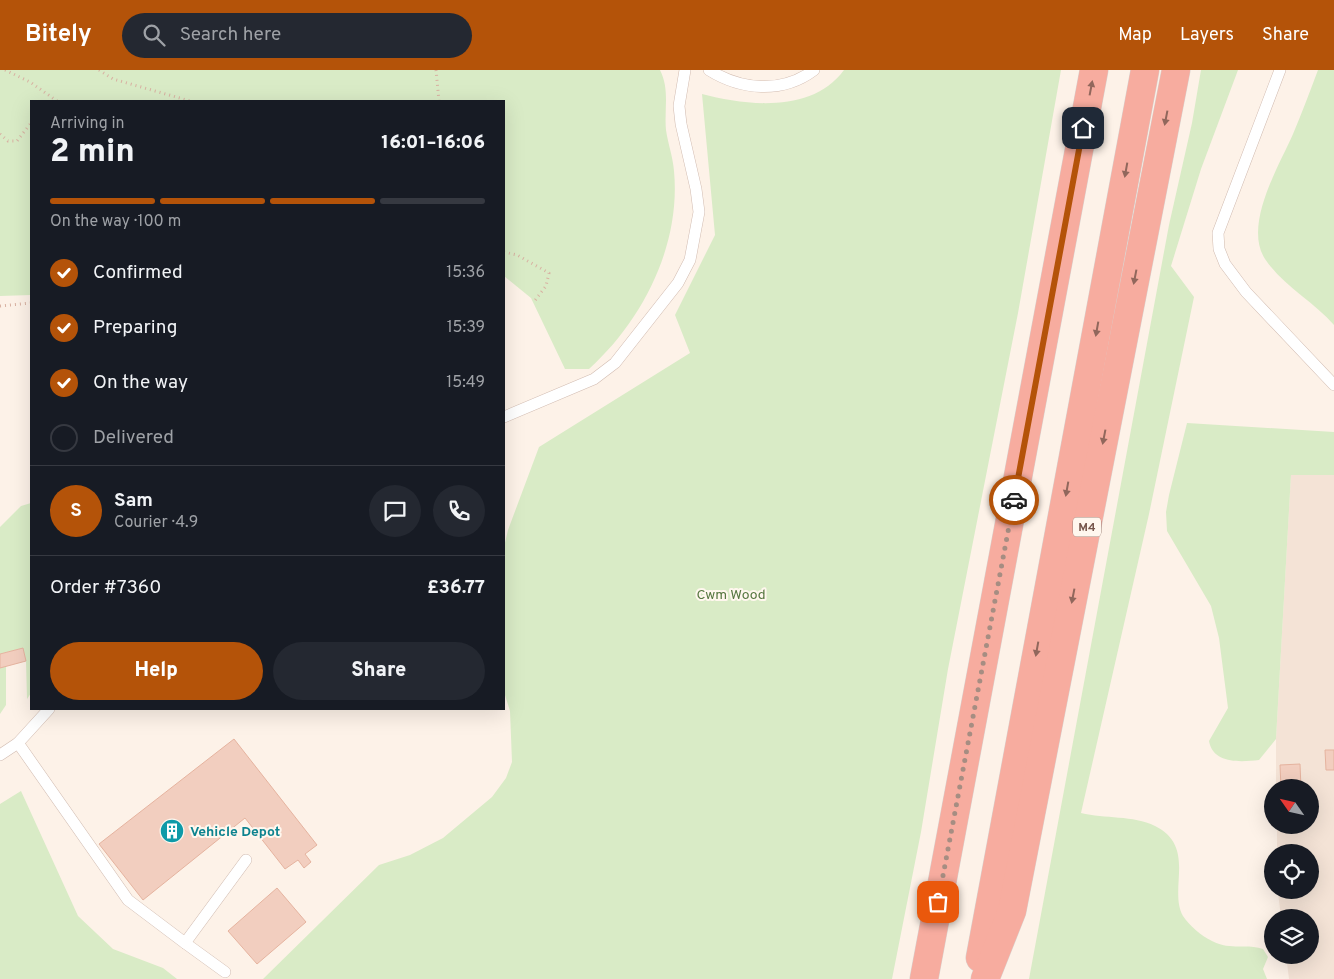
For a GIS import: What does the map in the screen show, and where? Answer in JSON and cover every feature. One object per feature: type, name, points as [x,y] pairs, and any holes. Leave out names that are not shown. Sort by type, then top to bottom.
[{"type":"highway","points":[[924,979],[1094,70]]},
{"type":"highway","name":"M4","points":[[976,979],[1145,70]]},
{"type":"highway","name":"M4","points":[[984,979],[1012,911],[1176,70]]},
{"type":"lane","points":[[505,417],[594,378],[615,363],[634,342],[678,283],[690,260],[698,212],[696,189],[681,124],[680,106],[685,70]]},
{"type":"lane","points":[[709,70],[741,85],[754,88],[768,87],[791,81],[814,70]]},
{"type":"lane","points":[[1280,70],[1218,233],[1219,249],[1225,264],[1246,292],[1334,385]]},
{"type":"lane","points":[[0,755],[18,743],[48,710]]},
{"type":"lane","points":[[18,743],[128,900],[225,972]]},
{"type":"lane","points":[[186,943],[246,860]]},
{"type":"path","points":[[6,70],[30,82],[57,100]]},
{"type":"path","points":[[99,70],[113,79],[186,100]]},
{"type":"path","points":[[436,70],[439,100]]},
{"type":"path","points":[[0,134],[8,141],[17,141],[30,123]]},
{"type":"path","points":[[505,252],[518,255],[549,273],[546,286],[533,302]]},
{"type":"path","points":[[0,306],[30,303]]},
{"type":"shaded area","points":[[1291,474],[1334,475],[1334,979],[1289,979],[1287,964],[1319,964],[1319,909],[1280,909],[1279,899],[1319,899],[1319,844],[1277,844],[1277,834],[1319,834],[1319,779],[1276,779],[1276,739]]},
{"type":"green space","points":[[0,70],[660,70],[663,77],[666,100],[666,130],[674,171],[675,199],[671,226],[664,253],[654,279],[641,304],[626,328],[589,369],[565,369],[531,298],[505,277],[505,100],[30,100],[30,295],[0,296]]},
{"type":"green space","name":"Cwm Wood","points":[[844,70],[1061,70],[1018,313],[948,669],[921,832],[892,979],[263,979],[379,865],[410,855],[443,838],[492,797],[506,778],[512,762],[510,711],[505,695],[505,543],[508,530],[539,447],[690,353],[675,315],[715,235],[702,94],[739,101],[778,103],[797,100],[815,94],[831,84]]},
{"type":"green space","points":[[1201,70],[1238,70],[1201,169],[1171,266],[1194,297],[1149,514],[1081,813],[1138,820],[1155,826],[1168,835],[1175,845],[1178,857],[1178,894],[1183,916],[1196,930],[1219,944],[1263,949],[1265,964],[1263,969],[1267,979],[1029,979],[1169,225],[1192,123]]},
{"type":"green space","points":[[1318,70],[1334,70],[1334,325],[1272,269],[1259,245],[1258,230],[1260,213],[1272,179],[1296,126]]},
{"type":"green space","points":[[1187,423],[1334,432],[1334,475],[1291,475],[1276,739],[1259,760],[1236,761],[1222,758],[1212,749],[1209,741],[1228,708],[1219,638],[1211,606],[1167,531],[1166,512],[1169,495]]},
{"type":"green space","points":[[30,503],[30,694],[27,699],[26,661],[23,648],[0,654],[0,527],[21,506]]},
{"type":"green space","points":[[6,666],[6,705],[0,714],[0,668]]},
{"type":"green space","points":[[21,791],[78,916],[113,949],[163,968],[177,979],[0,979],[0,804]]},
{"type":"building","points":[[23,648],[26,661],[0,668],[0,654]]},
{"type":"building","name":"Vehicle Depot","points":[[234,739],[317,845],[305,854],[311,862],[304,868],[298,860],[285,869],[245,818],[143,900],[99,844]]},
{"type":"building","points":[[1325,750],[1334,750],[1334,770],[1326,770]]},
{"type":"building","points":[[1300,764],[1301,779],[1281,779],[1280,765]]},
{"type":"building","points":[[277,888],[306,922],[257,964],[228,931]]},
{"type":"way so far","points":[[938,902],[1014,500]]},
{"type":"place","name":"Vehicle Depot","points":[[172,831]]},
{"type":"route","points":[[1014,500],[1083,128]]}]
